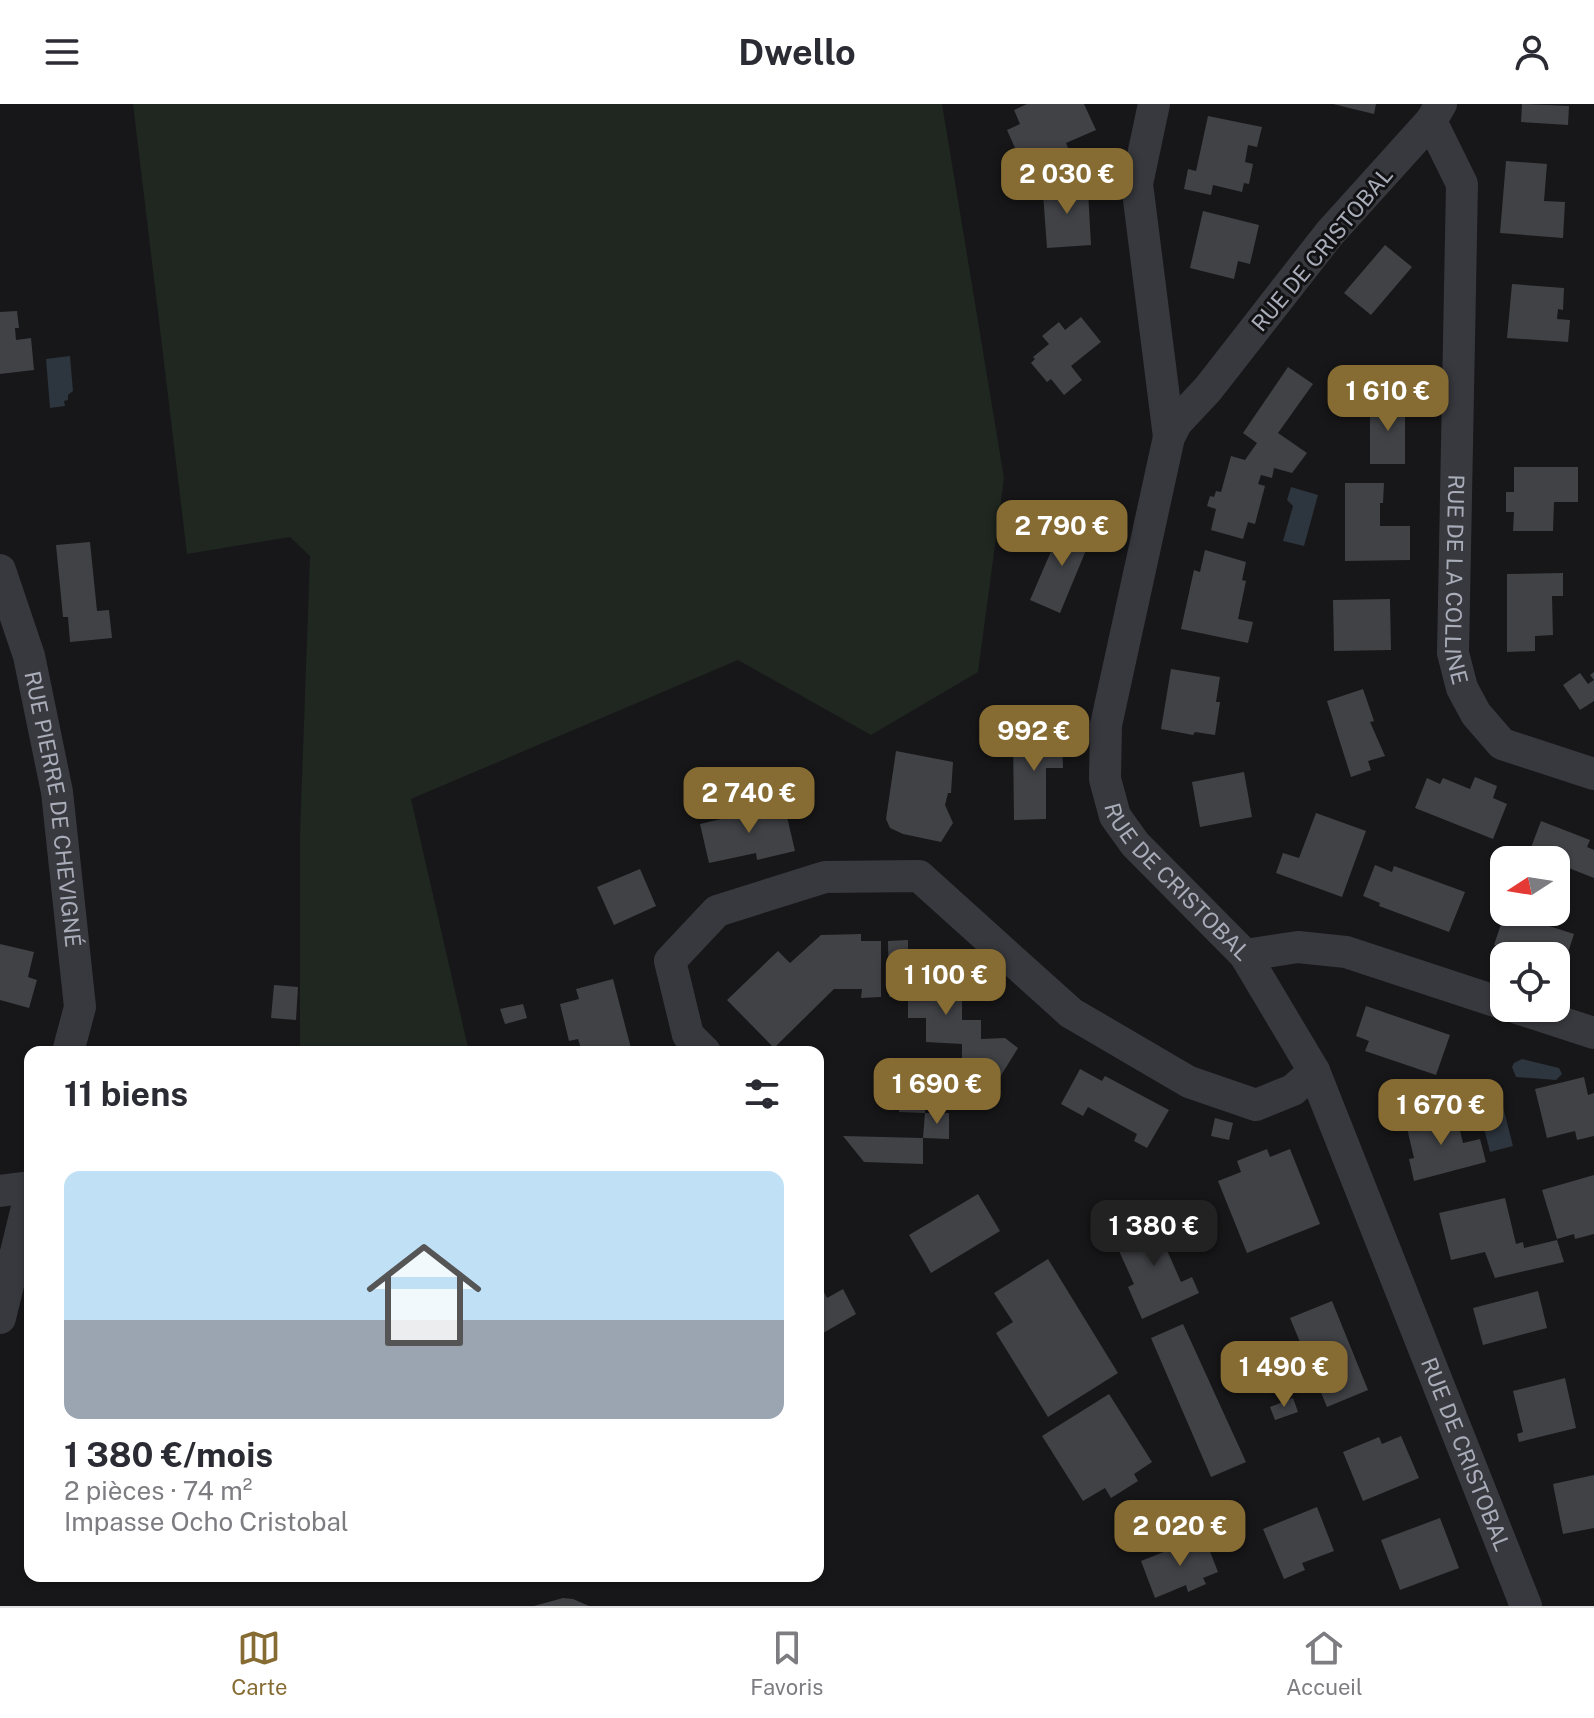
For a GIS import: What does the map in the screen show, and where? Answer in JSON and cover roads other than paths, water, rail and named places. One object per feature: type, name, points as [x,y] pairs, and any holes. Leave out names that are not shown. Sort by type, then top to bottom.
[{"type":"street","points":[[1154,104],[1137,184],[1169,437]]},
{"type":"street","name":"RUE DE CRISTOBAL","points":[[1436,112],[1329,234],[1208,389],[1177,422],[1169,437],[1106,725],[1105,779],[1115,816],[1135,844],[1245,955],[1314,1071],[1526,1606]]},
{"type":"street","name":"RUE DE LA COLLINE","points":[[1436,112],[1462,184],[1453,653],[1462,688],[1476,714],[1502,744],[1594,774]]},
{"type":"street","name":"RUE PIERRE DE CHEVIGNÉ","points":[[0,570],[29,656],[57,792],[80,1007],[70,1046]]},
{"type":"street","points":[[699,1046],[688,1035],[670,961],[717,911],[825,877],[919,876],[1071,1013],[1189,1082],[1256,1105],[1293,1090],[1314,1071]]},
{"type":"street","points":[[1245,955],[1298,947],[1346,952],[1490,999]]},
{"type":"street","points":[[1560,1022],[1594,1033]]},
{"type":"street","points":[[0,1191],[24,1188]]},
{"type":"street","points":[[0,1318],[24,1220]]}]
